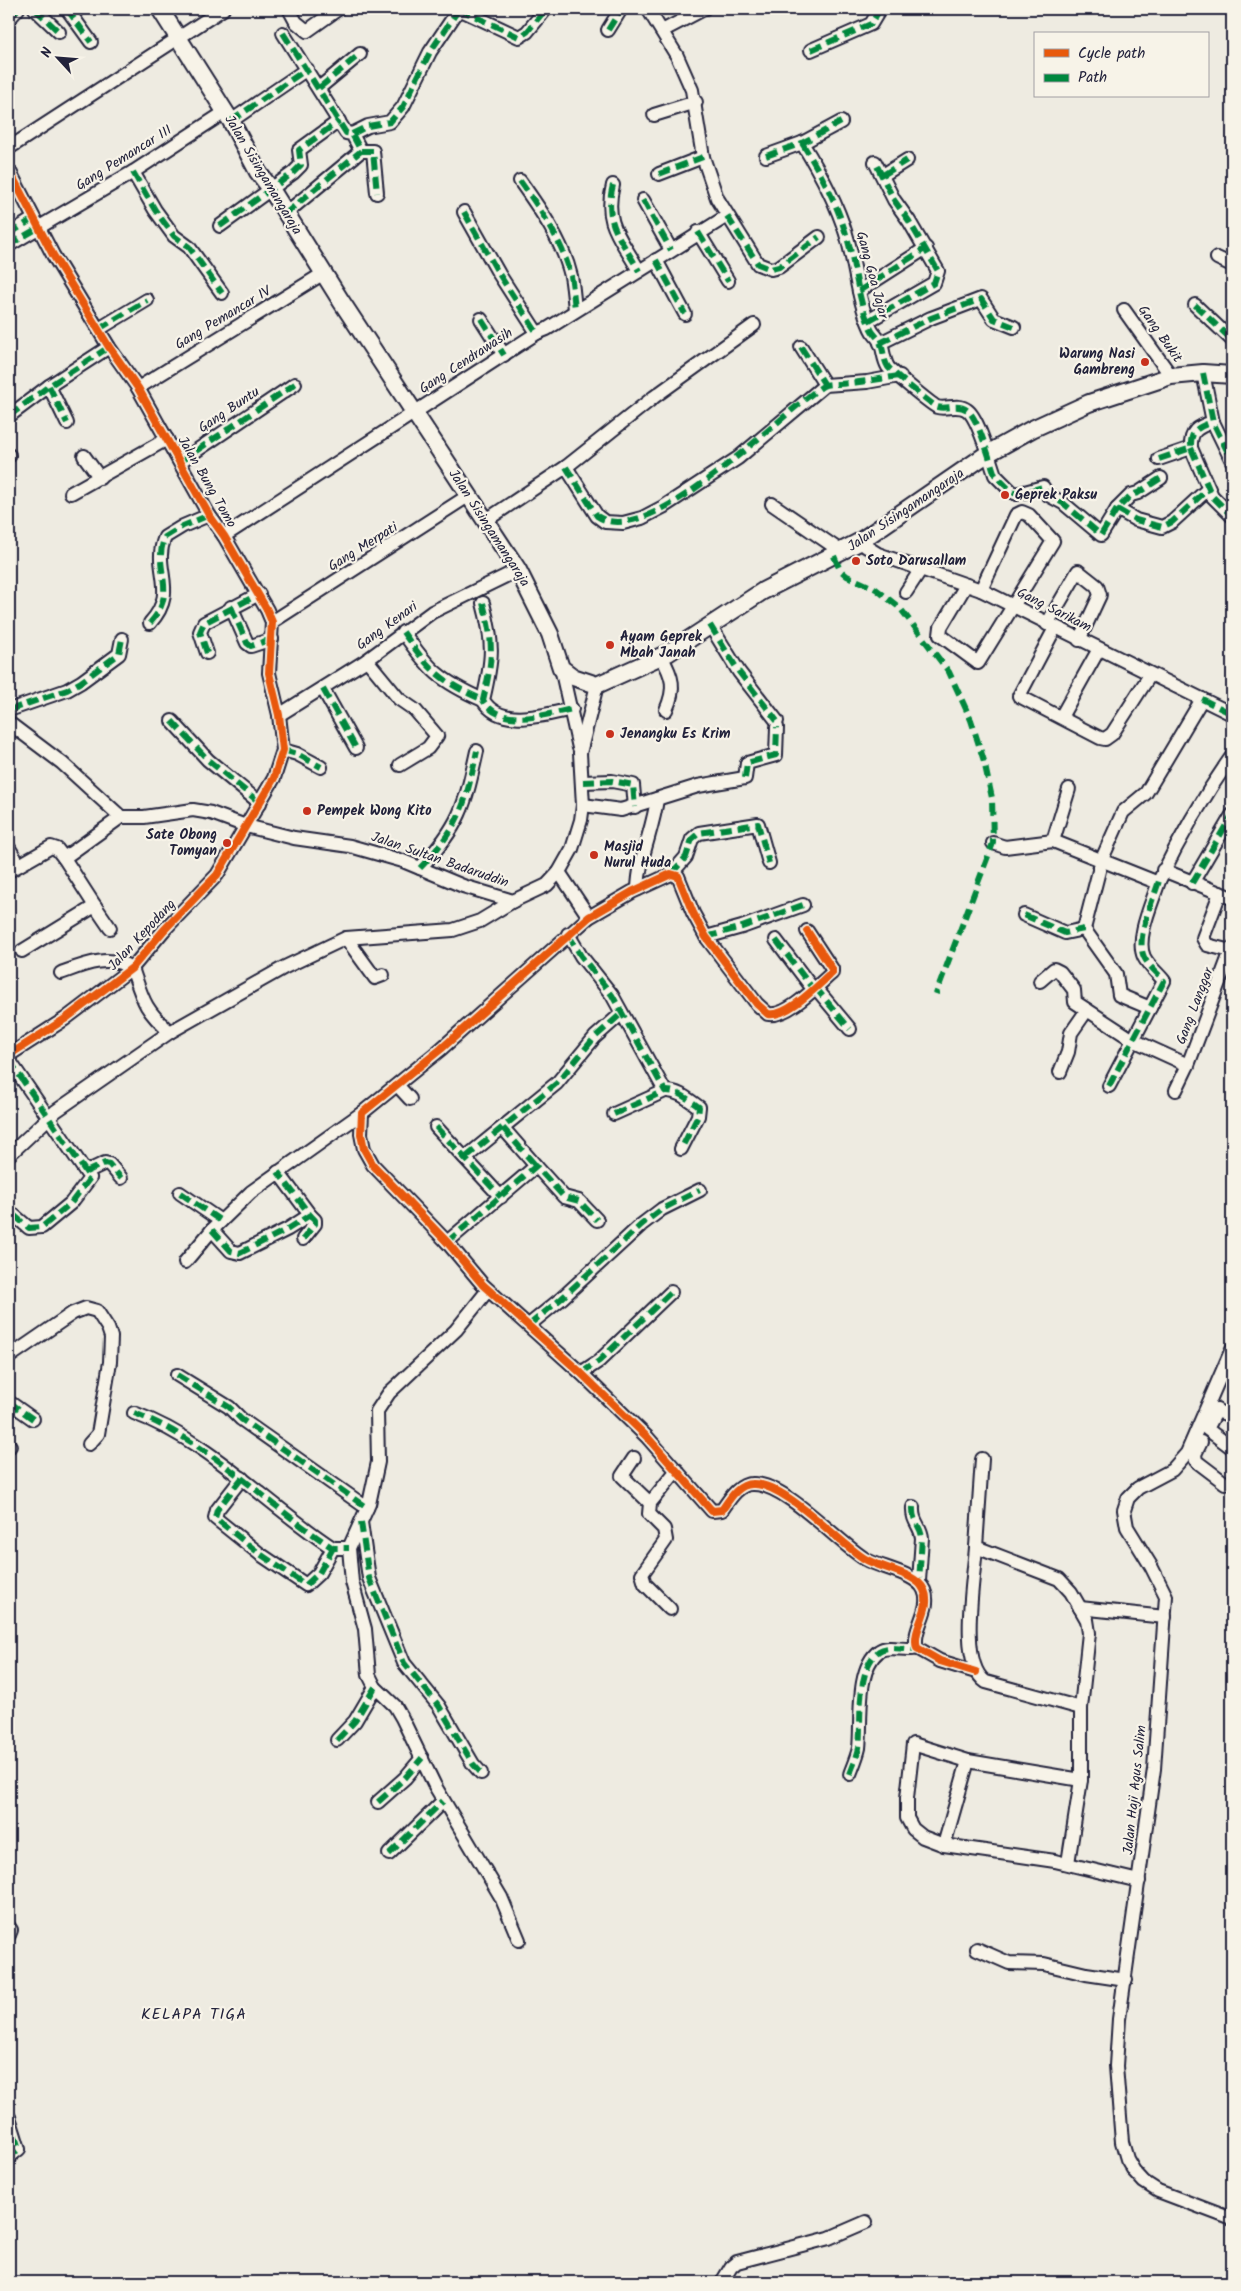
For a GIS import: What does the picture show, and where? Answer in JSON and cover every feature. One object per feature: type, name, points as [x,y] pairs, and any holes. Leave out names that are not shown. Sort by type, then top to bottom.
[{"type":"main road","name":"Jalan Sisingamangaraja","points":[[160,9],[228,116],[258,172],[271,189],[285,214],[414,413],[518,570],[550,634],[561,668]]},
{"type":"main road","name":"Jalan Sisingamangaraja","points":[[597,685],[664,655],[763,591],[859,542],[981,458],[1032,429],[1089,403],[1171,376],[1203,373],[1232,375]]},
{"type":"main road","points":[[561,668],[573,677],[597,685]]},
{"type":"street","points":[[9,19],[18,9]]},
{"type":"street","points":[[36,9],[59,32]]},
{"type":"street","points":[[67,9],[91,42]]},
{"type":"street","points":[[9,148],[223,9]]},
{"type":"street","points":[[289,9],[296,22],[307,31],[338,9]]},
{"type":"street","points":[[283,33],[346,133],[352,134],[368,126],[390,122],[403,107],[430,52],[459,9],[519,37],[527,32],[546,9]]},
{"type":"street","points":[[608,30],[621,9]]},
{"type":"street","points":[[648,9],[686,74],[696,102],[703,157],[717,198],[758,264],[771,270],[779,267],[819,237]]},
{"type":"street","points":[[662,30],[704,9]]},
{"type":"street","points":[[811,50],[871,24],[880,9]]},
{"type":"street","points":[[319,88],[360,54]]},
{"type":"street","name":"Gang Pemancar III","points":[[36,224],[133,172],[307,69]]},
{"type":"street","points":[[654,115],[696,102]]},
{"type":"street","points":[[220,226],[301,165],[299,152],[301,148],[339,121]]},
{"type":"street","points":[[766,156],[802,143],[841,122]]},
{"type":"street","points":[[352,134],[361,151]]},
{"type":"street","name":"Gang Goa Jajar","points":[[802,143],[840,213],[868,321],[880,343],[888,367],[937,407],[958,407],[967,410],[976,422],[981,458]]},
{"type":"street","points":[[285,214],[361,151],[373,151],[377,193]]},
{"type":"street","points":[[659,174],[703,157]]},
{"type":"street","points":[[883,176],[907,160]]},
{"type":"street","points":[[868,321],[934,283],[938,271],[926,248],[894,200],[875,162]]},
{"type":"street","name":"Jalan Bung Tomo","points":[[9,170],[36,224],[109,347],[138,388],[181,461],[209,515],[259,594],[272,622],[269,673],[279,715],[283,750],[280,766],[246,826]]},
{"type":"street","points":[[133,172],[155,210],[174,236],[189,247],[222,293]]},
{"type":"street","points":[[520,181],[550,228],[571,275],[575,310]]},
{"type":"street","points":[[613,185],[609,208],[610,218],[639,271]]},
{"type":"street","points":[[643,200],[671,250]]},
{"type":"street","points":[[464,212],[499,274],[537,333]]},
{"type":"street","name":"Gang Cendrawasih","points":[[224,536],[537,333],[547,329],[698,232],[727,216]]},
{"type":"street","points":[[9,234],[36,224]]},
{"type":"street","points":[[9,245],[36,224]]},
{"type":"street","points":[[698,232],[728,281]]},
{"type":"street","points":[[859,290],[926,248]]},
{"type":"street","points":[[1217,258],[1232,265]]},
{"type":"street","points":[[656,260],[685,314]]},
{"type":"street","name":"Gang Pemancar IV","points":[[138,388],[324,273]]},
{"type":"street","points":[[880,343],[931,318],[981,299],[994,319],[1014,328]]},
{"type":"street","points":[[100,329],[147,300]]},
{"type":"street","points":[[1195,305],[1232,340]]},
{"type":"street","name":"Gang Bukit","points":[[1124,310],[1171,376]]},
{"type":"street","points":[[481,319],[504,355]]},
{"type":"street","points":[[485,521],[566,467],[654,397],[754,325]]},
{"type":"street","points":[[9,416],[49,386],[109,347]]},
{"type":"street","points":[[801,347],[825,385]]},
{"type":"street","points":[[1203,373],[1213,422],[1232,461]]},
{"type":"street","points":[[566,467],[597,516],[605,522],[622,523],[642,518],[698,485],[738,458],[825,385],[867,382],[900,376]]},
{"type":"street","name":"Gang Buntu","points":[[181,461],[295,384]]},
{"type":"street","points":[[49,386],[67,422]]},
{"type":"street","points":[[1213,422],[1196,428],[1192,435],[1191,448],[1208,489],[1232,516]]},
{"type":"street","points":[[71,493],[168,440]]},
{"type":"street","points":[[1159,459],[1191,448]]},
{"type":"street","points":[[84,456],[100,478]]},
{"type":"street","points":[[981,458],[1012,492],[1017,494],[1045,490],[1101,534],[1117,509],[1131,494],[1138,494],[1161,478]]},
{"type":"street","points":[[1117,509],[1136,520],[1162,527],[1172,522],[1208,489]]},
{"type":"street","name":"Gang Merpati","points":[[272,622],[468,496]]},
{"type":"street","points":[[776,508],[842,552]]},
{"type":"street","points":[[966,585],[941,627],[940,635],[978,663],[1053,541],[1025,513],[1016,515],[981,590]]},
{"type":"street","points":[[150,623],[162,610],[164,603],[164,581],[160,555],[165,537],[183,526],[209,515]]},
{"type":"street","name":"Gang Sarikam","points":[[859,542],[878,554],[981,590],[1232,714]]},
{"type":"street","points":[[906,592],[921,569]]},
{"type":"street","name":"Gang Kenari","points":[[279,715],[324,689],[432,612],[518,570]]},
{"type":"street","points":[[1079,640],[1100,595],[1097,586],[1078,571],[1019,696],[1105,739],[1112,734],[1150,675]]},
{"type":"street","points":[[207,653],[200,632],[204,623],[231,607],[259,594]]},
{"type":"street","points":[[483,602],[489,626],[492,661],[483,700]]},
{"type":"street","points":[[231,607],[247,643],[251,646],[272,639]]},
{"type":"street","points":[[583,805],[620,810],[634,807],[698,786],[745,778],[747,763],[776,755],[777,724],[739,672],[710,625]]},
{"type":"street","points":[[403,632],[426,665],[436,675],[483,700],[488,709],[497,715],[513,717],[545,715],[572,709]]},
{"type":"street","points":[[9,710],[67,690],[82,682],[119,654],[122,639]]},
{"type":"street","points":[[1061,717],[1099,649]]},
{"type":"street","points":[[664,655],[671,675],[672,689],[666,710]]},
{"type":"street","points":[[367,660],[399,699],[415,710],[437,736],[428,748],[400,765]]},
{"type":"street","name":"Jalan Sultan Badaruddin","points":[[121,817],[144,817],[193,810],[211,813],[246,826],[294,838],[350,846],[420,868],[462,886],[513,901],[547,885],[559,872],[572,849],[581,820],[583,782],[580,753],[572,709],[561,668]]},
{"type":"street","name":"Jalan Sultan Badaruddin","points":[[580,753],[597,685]]},
{"type":"street","points":[[324,689],[356,748]]},
{"type":"street","points":[[1150,1008],[1119,994],[1116,974],[1084,929],[1102,859],[1123,812],[1146,793],[1202,699]]},
{"type":"street","points":[[172,722],[208,760],[260,803]]},
{"type":"street","points":[[9,723],[62,763],[121,817],[64,858]]},
{"type":"street","points":[[283,750],[297,754],[321,767]]},
{"type":"street","points":[[420,868],[452,831],[465,803],[477,750]]},
{"type":"street","points":[[1109,1086],[1164,980],[1154,971],[1141,948],[1145,925],[1161,876],[1199,804],[1232,756]]},
{"type":"street","points":[[583,782],[612,781],[633,785],[634,807]]},
{"type":"street","points":[[1053,841],[1069,789]]},
{"type":"street","points":[[638,889],[639,867],[654,817],[657,799]]},
{"type":"street","points":[[1192,883],[1232,816]]},
{"type":"street","points":[[185,1262],[216,1226],[251,1192],[362,1113],[442,1049],[589,917],[638,889],[671,874],[686,856],[695,835],[758,824],[770,863]]},
{"type":"street","name":"Jalan Kepodang","points":[[9,1055],[65,1019],[132,968],[164,930],[217,875],[246,826]]},
{"type":"street","points":[[993,843],[1006,847],[1053,841],[1102,859],[1153,882],[1161,876],[1192,883],[1232,898]]},
{"type":"street","points":[[9,848],[14,868],[51,847],[57,849],[110,928]]},
{"type":"street","points":[[559,872],[589,917]]},
{"type":"street","points":[[671,874],[678,876],[693,913],[706,937],[757,1004],[768,1014],[781,1013],[833,971],[806,931]]},
{"type":"street","points":[[1220,893],[1203,938],[1207,945],[1232,950]]},
{"type":"street","points":[[9,1155],[48,1118],[170,1032],[285,966],[346,938],[453,930],[480,921],[513,901]]},
{"type":"street","points":[[706,937],[742,928],[803,905]]},
{"type":"street","points":[[22,951],[95,906]]},
{"type":"street","points":[[1024,915],[1065,933],[1073,933],[1084,929]]},
{"type":"street","points":[[568,934],[581,956],[612,995],[665,1090]]},
{"type":"street","points":[[346,938],[375,978],[383,975]]},
{"type":"street","points":[[776,940],[850,1029]]},
{"type":"street","name":"Gang Langgar","points":[[1040,981],[1054,969],[1058,970],[1074,990],[1075,1002],[1133,1040],[1188,1065],[1232,950]]},
{"type":"street","points":[[61,973],[101,960],[114,961],[132,968],[141,994],[152,1016],[170,1032]]},
{"type":"street","points":[[1060,1072],[1068,1052],[1071,1033],[1087,1010]]},
{"type":"street","points":[[465,1158],[557,1083],[595,1037],[621,1014]]},
{"type":"street","points":[[9,1060],[86,1172],[89,1182],[71,1203],[42,1227],[29,1228],[9,1212]]},
{"type":"street","points":[[1176,1090],[1188,1065]]},
{"type":"street","points":[[397,1085],[410,1099]]},
{"type":"street","points":[[614,1114],[665,1090],[672,1090],[699,1107],[698,1116],[681,1149]]},
{"type":"street","points":[[362,1113],[361,1134],[364,1149],[373,1165],[447,1242],[488,1290],[581,1373],[647,1437],[712,1511],[722,1510],[742,1487],[750,1484],[759,1484],[795,1502],[864,1559],[919,1582],[925,1590],[926,1600],[915,1640],[917,1648]]},
{"type":"street","points":[[436,1127],[501,1197]]},
{"type":"street","points":[[503,1128],[564,1197],[579,1201],[597,1220]]},
{"type":"street","points":[[86,1172],[105,1163],[109,1164],[121,1178]]},
{"type":"street","points":[[447,1242],[536,1166]]},
{"type":"street","points":[[278,1172],[315,1220],[315,1224],[303,1238]]},
{"type":"street","points":[[528,1325],[562,1298],[641,1225],[662,1209],[700,1190]]},
{"type":"street","points":[[180,1194],[216,1226],[231,1250],[240,1253],[288,1230],[310,1215]]},
{"type":"street","points":[[488,1290],[456,1330],[389,1393],[380,1405],[377,1419],[378,1462],[367,1508],[349,1548],[352,1582],[365,1629],[367,1668],[375,1687],[395,1706],[443,1801],[501,1897],[519,1940]]},
{"type":"street","points":[[581,1373],[599,1361],[671,1292]]},
{"type":"street","points":[[9,1357],[73,1313],[86,1308],[97,1312],[108,1328],[111,1337],[110,1362],[98,1434],[88,1444]]},
{"type":"street","name":"Jalan Haji Agus Salim","points":[[1232,1349],[1212,1409],[1187,1452],[1172,1470],[1138,1488],[1128,1498],[1124,1510],[1124,1519],[1132,1536],[1152,1566],[1166,1596],[1154,1769],[1120,2019],[1116,2066],[1122,2142],[1127,2159],[1139,2177],[1158,2191],[1232,2220]]},
{"type":"street","points":[[177,1375],[229,1407],[241,1419],[367,1508]]},
{"type":"street","points":[[9,1402],[33,1419]]},
{"type":"street","points":[[1226,1483],[1200,1466],[1194,1458],[1207,1429],[1212,1409],[1232,1416]]},
{"type":"street","points":[[134,1413],[152,1420],[216,1459],[333,1548],[349,1548]]},
{"type":"street","points":[[1207,1429],[1232,1448]]},
{"type":"street","points":[[634,1458],[622,1476],[650,1503]]},
{"type":"street","points":[[982,1459],[969,1632],[971,1656],[976,1672],[986,1682],[1082,1708]]},
{"type":"street","points":[[670,1609],[645,1584],[643,1579],[644,1570],[666,1540],[664,1529],[649,1514],[650,1503],[677,1470]]},
{"type":"street","points":[[242,1478],[217,1510],[214,1518],[260,1554],[306,1585],[319,1573],[333,1548]]},
{"type":"street","points":[[913,1507],[912,1518],[922,1533],[919,1582]]},
{"type":"street","points":[[361,1522],[369,1578],[404,1663],[439,1706],[473,1764],[481,1773]]},
{"type":"street","points":[[976,1547],[1059,1579],[1065,1584],[1087,1620],[1089,1633],[1082,1708],[1082,1780],[1068,1863]]},
{"type":"street","points":[[1080,1608],[1165,1617]]},
{"type":"street","points":[[850,1774],[858,1749],[860,1696],[870,1663],[879,1651],[884,1649],[917,1648],[940,1661],[976,1672]]},
{"type":"street","points":[[337,1740],[355,1722],[375,1687]]},
{"type":"street","points":[[1082,1780],[968,1761],[913,1744],[906,1798],[907,1818],[914,1829],[924,1837],[944,1845],[1068,1863],[1139,1881]]},
{"type":"street","points":[[378,1802],[405,1778],[422,1758]]},
{"type":"street","points":[[944,1845],[968,1761]]},
{"type":"street","points":[[389,1854],[443,1801]]},
{"type":"street","points":[[977,1949],[1009,1963],[1044,1964],[1086,1974],[1126,1980]]},
{"type":"street","points":[[9,2117],[19,2150],[9,2158]]},
{"type":"street","points":[[722,2282],[737,2262],[829,2238],[866,2222]]},
{"type":"marked path","points":[[9,19],[18,9]]},
{"type":"marked path","points":[[35,9],[59,32]]},
{"type":"marked path","points":[[67,9],[91,42]]},
{"type":"marked path","points":[[459,9],[519,37],[527,32],[546,9]]},
{"type":"marked path","points":[[352,134],[368,126],[390,122],[403,107],[430,52],[459,9]]},
{"type":"marked path","points":[[608,30],[621,9]]},
{"type":"marked path","points":[[811,50],[871,24],[880,9]]},
{"type":"marked path","points":[[283,33],[346,133],[352,134],[361,151]]},
{"type":"marked path","points":[[319,88],[360,54]]},
{"type":"marked path","points":[[231,121],[307,69]]},
{"type":"marked path","points":[[220,226],[293,173],[301,165],[299,150],[339,121]]},
{"type":"marked path","points":[[766,156],[802,143],[841,122]]},
{"type":"marked path","points":[[802,143],[821,176],[842,222],[866,318],[880,342],[888,367],[937,407],[960,407],[971,414],[987,450],[995,475],[1012,492],[1017,494],[1043,487],[1048,495],[1063,503],[1101,535],[1117,509],[1131,495],[1138,493],[1161,478]]},
{"type":"marked path","points":[[361,151],[373,151],[377,193]]},
{"type":"marked path","points":[[285,214],[361,151]]},
{"type":"marked path","points":[[659,174],[703,157]]},
{"type":"marked path","points":[[883,175],[907,160]]},
{"type":"marked path","points":[[868,321],[934,283],[938,271],[909,221],[894,200],[875,162]]},
{"type":"marked path","points":[[133,172],[155,210],[174,236],[189,247],[222,293]]},
{"type":"marked path","points":[[520,181],[557,238],[571,276],[575,310]]},
{"type":"marked path","points":[[613,185],[610,210],[612,221],[620,240],[639,271]]},
{"type":"marked path","points":[[643,200],[671,250]]},
{"type":"marked path","points":[[464,212],[499,274],[537,333]]},
{"type":"marked path","points":[[727,216],[758,264],[771,269],[779,267],[819,237]]},
{"type":"marked path","points":[[9,234],[33,219]]},
{"type":"marked path","points":[[9,245],[38,228]]},
{"type":"marked path","points":[[698,232],[728,281]]},
{"type":"marked path","points":[[859,291],[926,248]]},
{"type":"marked path","points":[[656,260],[685,314]]},
{"type":"marked path","points":[[880,343],[931,318],[981,299],[994,319],[1014,327]]},
{"type":"marked path","points":[[99,329],[147,300]]},
{"type":"marked path","points":[[1195,305],[1232,340]]},
{"type":"marked path","points":[[481,319],[504,355]]},
{"type":"marked path","points":[[9,416],[49,386],[109,347]]},
{"type":"marked path","points":[[801,347],[825,385]]},
{"type":"marked path","points":[[1203,373],[1213,422],[1232,461]]},
{"type":"marked path","points":[[566,467],[597,516],[620,522],[648,515],[680,498],[713,475],[823,386],[899,376]]},
{"type":"marked path","points":[[181,461],[295,384]]},
{"type":"marked path","points":[[49,386],[67,423]]},
{"type":"marked path","points":[[1159,459],[1191,448],[1193,434],[1199,428],[1213,422]]},
{"type":"marked path","points":[[1191,448],[1212,496],[1232,516]]},
{"type":"marked path","points":[[1117,509],[1136,520],[1162,527],[1172,522],[1208,489]]},
{"type":"marked path","points":[[150,623],[159,611],[163,600],[161,559],[165,537],[183,526],[209,515]]},
{"type":"marked path","points":[[834,556],[840,570],[847,576],[876,589],[900,608],[949,672],[971,720],[984,761],[992,798],[993,843],[936,994]]},
{"type":"marked path","points":[[207,653],[200,632],[204,623],[259,594]]},
{"type":"marked path","points":[[483,603],[491,651],[489,673],[483,700],[491,709],[511,717],[523,718],[572,709]]},
{"type":"marked path","points":[[231,607],[247,643],[251,646],[272,639]]},
{"type":"marked path","points":[[710,625],[739,672],[777,721]]},
{"type":"marked path","points":[[403,632],[420,656],[437,673],[456,687],[483,700]]},
{"type":"marked path","points":[[9,710],[67,690],[81,682],[119,654],[122,639]]},
{"type":"marked path","points":[[323,689],[356,748]]},
{"type":"marked path","points":[[1202,699],[1232,714]]},
{"type":"marked path","points":[[172,721],[208,760],[260,803]]},
{"type":"marked path","points":[[745,778],[747,763],[776,755],[777,727]]},
{"type":"marked path","points":[[283,750],[297,754],[321,767]]},
{"type":"marked path","points":[[420,868],[444,840],[459,814],[469,787],[477,751]]},
{"type":"marked path","points":[[583,782],[612,781],[633,785],[635,807]]},
{"type":"marked path","points":[[1192,883],[1232,815]]},
{"type":"marked path","points":[[671,874],[686,857],[692,839],[699,833],[758,824],[769,863]]},
{"type":"marked path","points":[[1109,1086],[1164,981],[1146,961],[1142,949],[1143,930],[1159,881]]},
{"type":"marked path","points":[[706,937],[742,927],[803,905]]},
{"type":"marked path","points":[[1024,915],[1065,933],[1084,929]]},
{"type":"marked path","points":[[568,934],[581,956],[612,995],[665,1091],[679,1094],[699,1107],[698,1116],[681,1149]]},
{"type":"marked path","points":[[776,940],[813,989]]},
{"type":"marked path","points":[[815,987],[850,1029]]},
{"type":"marked path","points":[[465,1158],[557,1083],[595,1037],[621,1014]]},
{"type":"marked path","points":[[9,1060],[90,1178],[71,1203],[42,1227],[29,1228],[9,1211]]},
{"type":"marked path","points":[[614,1114],[665,1091]]},
{"type":"marked path","points":[[436,1127],[501,1197]]},
{"type":"marked path","points":[[503,1128],[536,1166]]},
{"type":"marked path","points":[[86,1172],[105,1163],[109,1164],[121,1178]]},
{"type":"marked path","points":[[447,1242],[536,1166],[564,1197],[579,1201],[597,1220]]},
{"type":"marked path","points":[[212,1230],[231,1251],[240,1253],[288,1229],[310,1215],[278,1172]]},
{"type":"marked path","points":[[529,1325],[562,1298],[641,1225],[662,1209],[700,1190]]},
{"type":"marked path","points":[[180,1193],[221,1221]]},
{"type":"marked path","points":[[303,1239],[315,1224],[315,1220],[310,1215]]},
{"type":"marked path","points":[[581,1373],[599,1361],[671,1292]]},
{"type":"marked path","points":[[177,1375],[229,1407],[241,1419],[367,1508]]},
{"type":"marked path","points":[[9,1402],[33,1419]]},
{"type":"marked path","points":[[134,1413],[162,1425],[188,1440],[333,1548],[349,1548]]},
{"type":"marked path","points":[[242,1478],[217,1510],[215,1518],[260,1554],[306,1585],[319,1573],[333,1548]]},
{"type":"marked path","points":[[913,1507],[914,1517],[922,1538],[919,1581]]},
{"type":"marked path","points":[[361,1522],[369,1578],[404,1663],[439,1706],[473,1764],[481,1773]]},
{"type":"marked path","points":[[850,1774],[859,1748],[861,1696],[866,1670],[871,1659],[883,1649],[917,1648]]},
{"type":"marked path","points":[[337,1740],[355,1721],[375,1687]]},
{"type":"marked path","points":[[378,1802],[405,1778],[422,1758]]},
{"type":"marked path","points":[[389,1854],[443,1801]]},
{"type":"marked path","points":[[9,2117],[19,2149],[9,2157]]},
{"type":"cycle path","points":[[9,170],[53,255],[109,347],[138,388],[209,515],[224,536],[267,610],[272,622],[269,673],[279,715],[283,750],[274,778],[217,875],[164,930],[132,968],[65,1019],[9,1055]]},
{"type":"cycle path","points":[[807,931],[832,969],[832,973],[793,1006],[776,1014],[768,1014],[757,1004],[706,937],[693,913],[678,876],[671,874],[632,892],[589,917],[441,1049],[362,1113],[361,1134],[364,1149],[373,1165],[447,1242],[483,1285],[581,1373],[647,1437],[712,1511],[722,1510],[734,1493],[747,1485],[765,1486],[780,1492],[865,1559],[906,1575],[920,1584],[924,1590],[926,1604],[917,1634],[917,1648],[940,1661],[976,1672]]},
{"type":"place","name":"Warung Nasi Gambreng","points":[[1145,362]]},
{"type":"place","name":"Geprek Paksu","points":[[1005,495]]},
{"type":"place","name":"Soto Darusallam","points":[[856,561]]},
{"type":"place","name":"Ayam Geprek Mbah Janah","points":[[610,645]]},
{"type":"place","name":"Jenangku Es Krim","points":[[610,734]]},
{"type":"place","name":"Pempek Wong Kito","points":[[307,811]]},
{"type":"place","name":"Sate Obong Tomyan","points":[[227,843]]},
{"type":"place","name":"Masjid Nurul Huda","points":[[594,855]]},
{"type":"district","name":"KELAPA TIGA","points":[[194,2014]]}]
